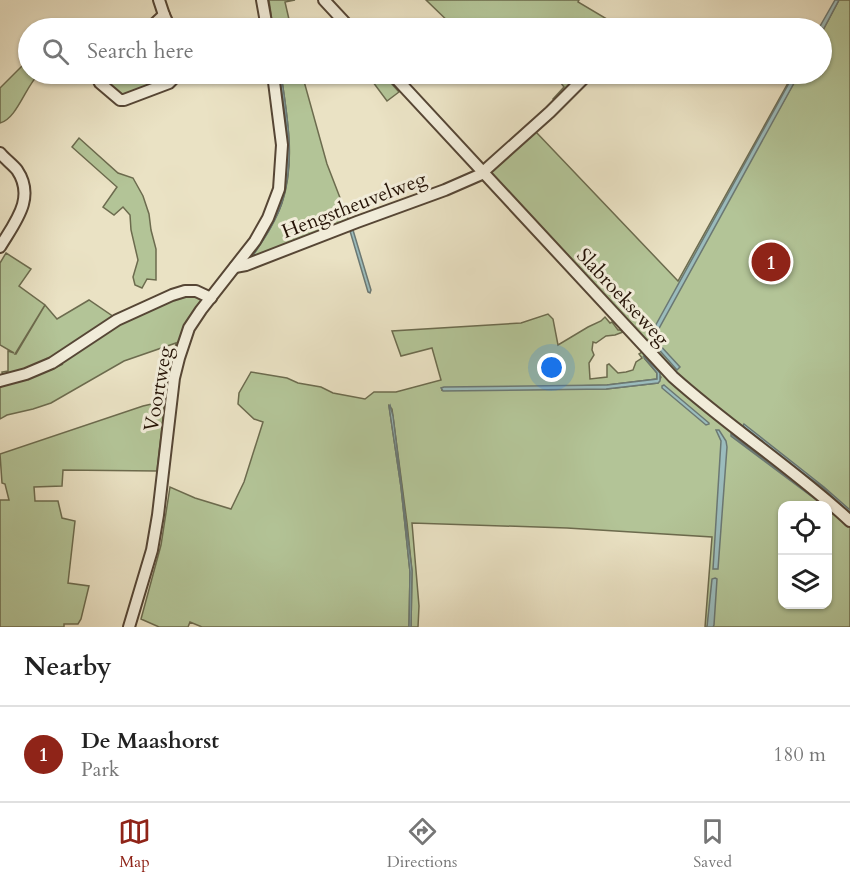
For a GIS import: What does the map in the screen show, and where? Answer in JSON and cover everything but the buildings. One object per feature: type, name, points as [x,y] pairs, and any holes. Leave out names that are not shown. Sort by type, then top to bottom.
[{"type":"street","points":[[159,0],[166,18]]},
{"type":"street","points":[[262,0],[265,18]]},
{"type":"street","points":[[324,0],[341,18]]},
{"type":"street","points":[[162,18],[165,15]]},
{"type":"street","points":[[101,84],[120,100],[124,100],[166,84]]},
{"type":"street","name":"Voortweg","points":[[129,627],[152,550],[174,378],[189,328],[255,242],[268,218],[279,189],[282,145],[274,84]]},
{"type":"street","name":"Slabroekseweg","points":[[401,84],[673,377],[700,402],[824,498],[850,521]]},
{"type":"street","name":"Hengstheuvelweg","points":[[235,267],[246,265],[445,190],[483,172],[578,84]]},
{"type":"street","points":[[0,153],[16,170],[26,189],[22,211],[0,247]]},
{"type":"street","points":[[0,381],[26,374],[52,363],[117,320],[172,295],[185,291],[196,291],[211,298]]},
{"type":"green space","points":[[269,0],[295,0],[285,2],[289,18],[272,18]]},
{"type":"green space","points":[[426,0],[579,0],[578,2],[605,18],[445,18]]},
{"type":"green space","points":[[839,0],[850,0],[850,627],[710,627],[711,599],[708,624],[705,627],[712,537],[567,528],[412,523],[419,606],[418,627],[411,627],[412,571],[392,409],[389,406],[410,572],[409,627],[202,627],[190,622],[188,627],[159,627],[141,619],[161,545],[170,487],[195,498],[231,509],[244,482],[263,422],[254,419],[238,404],[239,393],[251,372],[287,378],[298,383],[321,387],[333,393],[365,399],[374,392],[396,392],[441,380],[432,348],[401,356],[392,331],[521,323],[548,314],[553,319],[558,345],[605,317],[623,332],[606,336],[596,343],[593,342],[594,355],[589,363],[590,379],[607,377],[607,365],[609,364],[618,373],[633,370],[636,362],[642,358],[639,354],[646,344],[488,174],[536,132],[678,281],[789,84],[673,296],[793,84],[832,84],[832,18],[829,18]],"holes":[[[644,358],[661,377],[658,383],[606,389],[441,390],[607,385],[657,379],[657,373]]]},
{"type":"green space","points":[[18,70],[18,84],[31,84],[16,109],[0,123],[0,88]]},
{"type":"green space","points":[[106,84],[157,84],[121,96]]},
{"type":"green space","points":[[283,84],[305,84],[327,164],[349,221],[250,259],[276,218],[286,187],[289,171],[289,138]]},
{"type":"green space","points":[[374,84],[392,84],[399,92],[387,101]]},
{"type":"green space","points":[[562,84],[576,84],[557,103],[553,99],[564,87]]},
{"type":"green space","points":[[79,138],[118,173],[133,178],[143,196],[156,249],[156,280],[147,279],[142,288],[135,285],[133,277],[138,260],[130,215],[123,207],[114,215],[103,207],[117,187],[72,147]]},
{"type":"green space","points":[[6,253],[31,269],[19,286],[45,305],[57,319],[89,300],[114,317],[61,353],[38,365],[3,377],[2,372],[8,371],[8,351],[14,353],[0,345],[0,263]],"holes":[[[45,305],[16,354],[15,354]]]},
{"type":"green space","points":[[190,293],[202,299],[202,304],[170,391],[166,395],[176,343],[124,361],[51,403],[0,419],[0,387],[63,364],[0,386],[0,383],[18,379],[117,323]]},
{"type":"green space","points":[[165,401],[157,471],[63,470],[62,486],[34,487],[35,501],[58,501],[62,518],[75,521],[68,583],[89,586],[78,624],[64,624],[64,627],[0,627],[0,500],[9,500],[5,484],[2,483],[0,454],[143,406]]},
{"type":"water","points":[[835,0],[839,0],[829,18],[825,18]]},
{"type":"water","points":[[281,84],[283,84],[289,136],[287,184],[270,229],[252,257],[250,256],[274,217],[284,187],[287,138]]},
{"type":"water","points":[[788,84],[794,84],[656,334],[657,342],[680,367],[677,370],[650,338]]},
{"type":"water","points":[[353,230],[371,290],[370,293],[350,231]]},
{"type":"water","points":[[643,356],[660,373],[658,383],[606,389],[443,391],[441,388],[607,385],[657,379],[657,373]]},
{"type":"water","points":[[664,385],[709,424],[706,425],[662,388]]},
{"type":"water","points":[[390,405],[412,571],[411,627],[409,627],[410,572]]},
{"type":"water","points":[[744,424],[824,487],[850,510],[850,513],[822,487],[743,426]]},
{"type":"water","points":[[716,430],[719,430],[727,447],[718,569],[713,569],[721,441]]},
{"type":"water","points":[[731,434],[818,501],[818,501]]},
{"type":"water","points":[[712,579],[717,579],[714,625],[707,627]]},
{"type":"place","name":"De Maashorst","points":[[771,262]]}]
